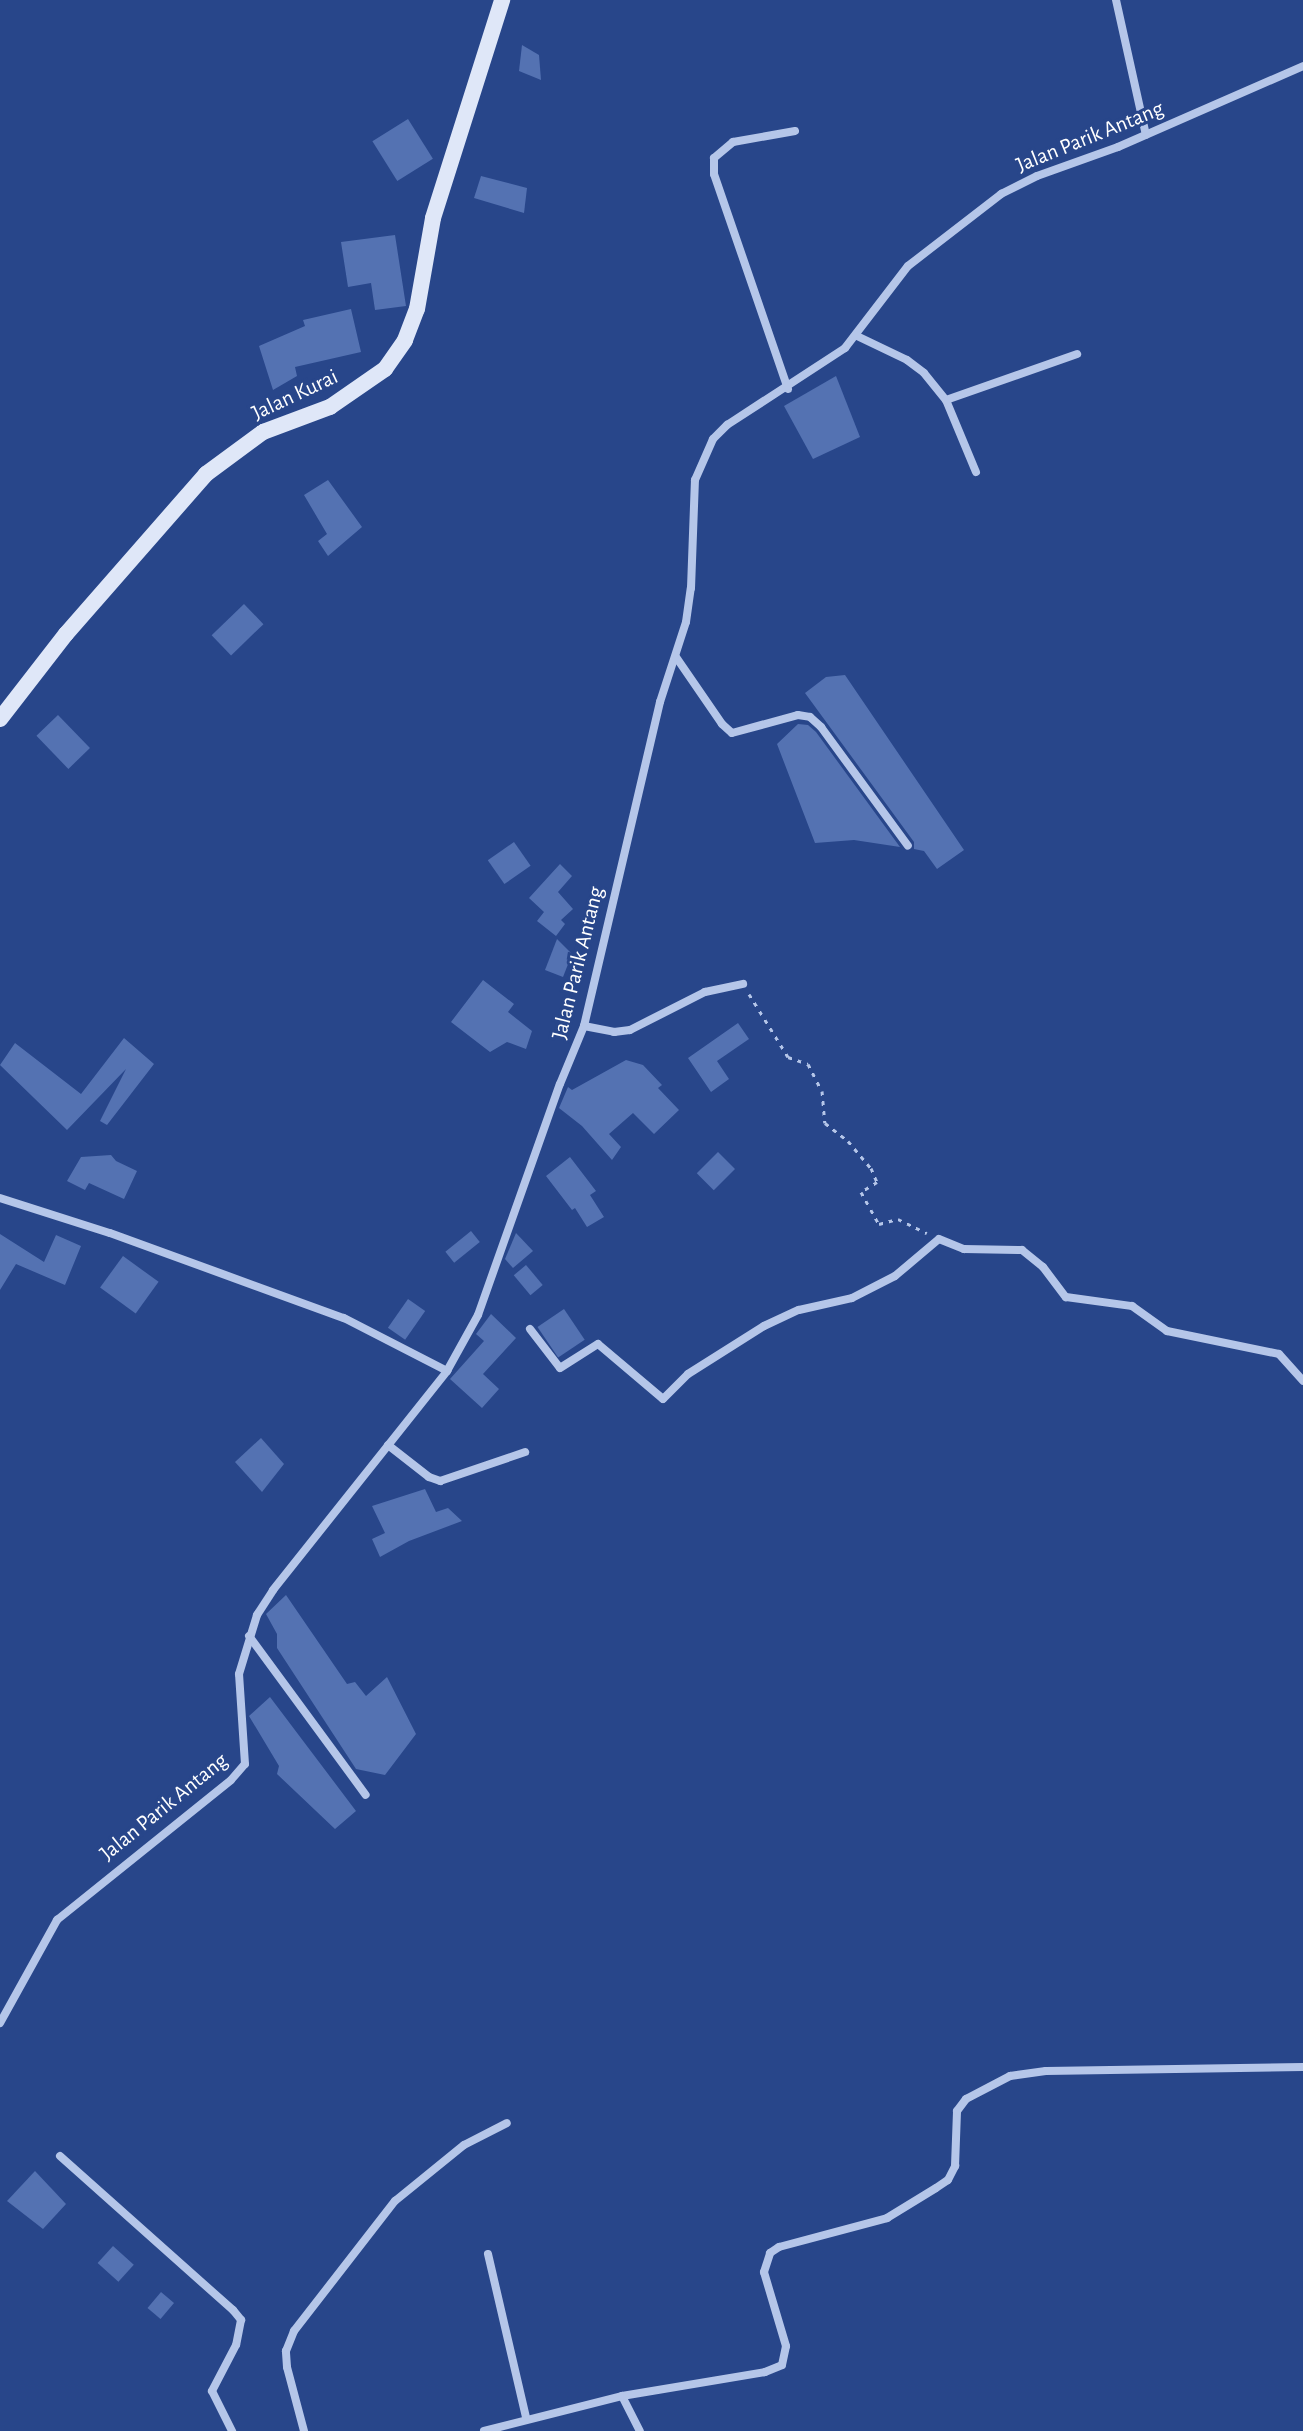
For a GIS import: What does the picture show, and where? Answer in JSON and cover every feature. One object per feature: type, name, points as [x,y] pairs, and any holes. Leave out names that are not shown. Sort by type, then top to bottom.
[{"type":"street","name":"Jalan Kurai","points":[[0,719],[66,634],[206,474],[263,432],[330,407],[385,369],[405,340],[417,309],[433,218],[502,0]]},
{"type":"street","points":[[1116,0],[1146,135]]},
{"type":"street","name":"Jalan Parik Antang","points":[[0,2023],[57,1920],[231,1780],[245,1764],[239,1674],[249,1636],[273,1590],[447,1371],[478,1315],[560,1084],[584,1026],[660,702],[676,657],[691,588],[695,480],[702,457],[713,439],[727,425],[788,389],[857,336],[892,283],[908,266],[1001,194],[1037,176],[1146,135],[1303,66]]},
{"type":"street","points":[[788,389],[714,174],[714,158],[733,142],[795,131]]},
{"type":"street","points":[[857,336],[917,366],[946,400],[976,472]]},
{"type":"street","points":[[946,400],[1077,354]]},
{"type":"street","points":[[676,657],[722,724],[732,733],[798,715],[810,717],[821,727],[908,846]]},
{"type":"street","points":[[584,1026],[614,1032],[630,1030],[705,992],[743,984]]},
{"type":"street","points":[[0,1198],[110,1233],[344,1318],[447,1371]]},
{"type":"street","points":[[530,1329],[560,1368],[598,1344],[663,1399],[688,1374],[764,1326],[799,1310],[852,1298],[895,1276],[939,1239],[964,1249],[1022,1250],[1043,1267],[1066,1297],[1132,1306],[1167,1331],[1279,1354],[1303,1381]]},
{"type":"street","points":[[388,1445],[429,1477],[440,1481],[525,1452]]},
{"type":"street","points":[[249,1636],[366,1795]]},
{"type":"street","points":[[484,2431],[526,2417],[622,2396],[765,2372],[782,2365],[786,2346],[764,2272],[770,2253],[779,2247],[887,2218],[948,2180],[955,2166],[957,2111],[966,2099],[1010,2076],[1046,2071],[1303,2067]]},
{"type":"street","points":[[304,2431],[287,2367],[286,2351],[294,2331],[395,2201],[464,2145],[507,2123]]},
{"type":"street","points":[[60,2156],[241,2320],[236,2345],[212,2391],[232,2431]]},
{"type":"street","points":[[488,2254],[526,2417]]},
{"type":"street","points":[[622,2396],[640,2431]]},
{"type":"path","points":[[743,984],[788,1057],[808,1064],[822,1091],[825,1123],[848,1141],[871,1168],[877,1182],[861,1192],[879,1224],[898,1219],[939,1239]]},
{"type":"building","points":[[522,45],[539,55],[541,80],[519,71]]},
{"type":"building","points":[[408,119],[433,159],[397,181],[372,141]]},
{"type":"building","points":[[481,176],[527,188],[524,213],[474,198]]},
{"type":"building","points":[[395,235],[406,306],[375,310],[371,283],[348,287],[341,242]]},
{"type":"building","points":[[351,309],[361,352],[295,367],[297,376],[273,390],[259,346],[305,326],[303,320]]},
{"type":"building","points":[[836,376],[860,437],[813,459],[784,406]]},
{"type":"building","points":[[328,480],[362,527],[328,556],[318,541],[327,534],[304,495]]},
{"type":"building","points":[[244,604],[263,624],[231,655],[212,635]]},
{"type":"building","points":[[845,675],[964,850],[937,869],[924,851],[914,849],[914,842],[805,693],[826,677]]},
{"type":"building","points":[[58,715],[90,748],[68,769],[36,736]]},
{"type":"building","points":[[798,724],[808,725],[816,732],[900,847],[854,840],[815,843],[777,744]]},
{"type":"building","points":[[514,842],[531,866],[504,884],[488,860]]},
{"type":"building","points":[[560,864],[572,876],[558,892],[573,909],[561,920],[565,924],[556,936],[537,921],[544,912],[529,898]]},
{"type":"building","points":[[557,939],[572,954],[563,977],[545,970]]},
{"type":"building","points":[[483,980],[514,1004],[508,1012],[532,1031],[526,1049],[507,1042],[490,1052],[451,1022]]},
{"type":"building","points":[[738,1023],[749,1039],[717,1061],[729,1079],[711,1092],[688,1058]]},
{"type":"building","points":[[124,1038],[154,1064],[107,1125],[100,1121],[126,1069],[67,1130],[0,1065],[15,1043],[81,1094]]},
{"type":"building","points":[[626,1060],[643,1065],[662,1085],[658,1088],[679,1110],[654,1134],[633,1113],[609,1134],[621,1147],[612,1160],[582,1126],[559,1108],[568,1087],[572,1090]]},
{"type":"building","points":[[718,1152],[735,1169],[714,1190],[697,1173]]},
{"type":"building","points":[[111,1155],[116,1161],[137,1171],[124,1199],[89,1183],[85,1190],[67,1181],[81,1157]]},
{"type":"building","points":[[570,1157],[596,1191],[590,1195],[604,1217],[587,1227],[575,1208],[572,1210],[546,1176]]},
{"type":"building","points":[[471,1231],[480,1242],[454,1263],[445,1252]]},
{"type":"building","points":[[516,1233],[533,1251],[513,1268],[505,1259]]},
{"type":"building","points":[[0,1234],[44,1262],[56,1235],[81,1246],[65,1285],[16,1264],[0,1290]]},
{"type":"building","points":[[123,1256],[159,1282],[136,1313],[100,1288]]},
{"type":"building","points":[[526,1265],[543,1285],[530,1295],[514,1275]]},
{"type":"building","points":[[408,1299],[425,1311],[405,1340],[388,1328]]},
{"type":"building","points":[[564,1309],[585,1340],[558,1358],[537,1327]]},
{"type":"building","points":[[491,1314],[516,1338],[483,1374],[499,1389],[482,1408],[450,1379],[484,1341],[476,1334]]},
{"type":"building","points":[[261,1438],[284,1464],[262,1492],[235,1462]]},
{"type":"building","points":[[425,1489],[436,1512],[448,1508],[462,1521],[409,1541],[380,1557],[372,1539],[385,1533],[372,1506]]},
{"type":"building","points":[[286,1595],[347,1684],[355,1682],[366,1696],[387,1677],[416,1734],[385,1775],[356,1769],[277,1648],[277,1634],[266,1614]]},
{"type":"building","points":[[270,1697],[356,1811],[335,1829],[277,1774],[279,1766],[249,1716]]},
{"type":"building","points":[[35,2171],[66,2204],[43,2229],[7,2201]]},
{"type":"building","points":[[113,2246],[134,2265],[118,2282],[98,2263]]},
{"type":"building","points":[[161,2292],[174,2303],[161,2319],[148,2308]]}]
